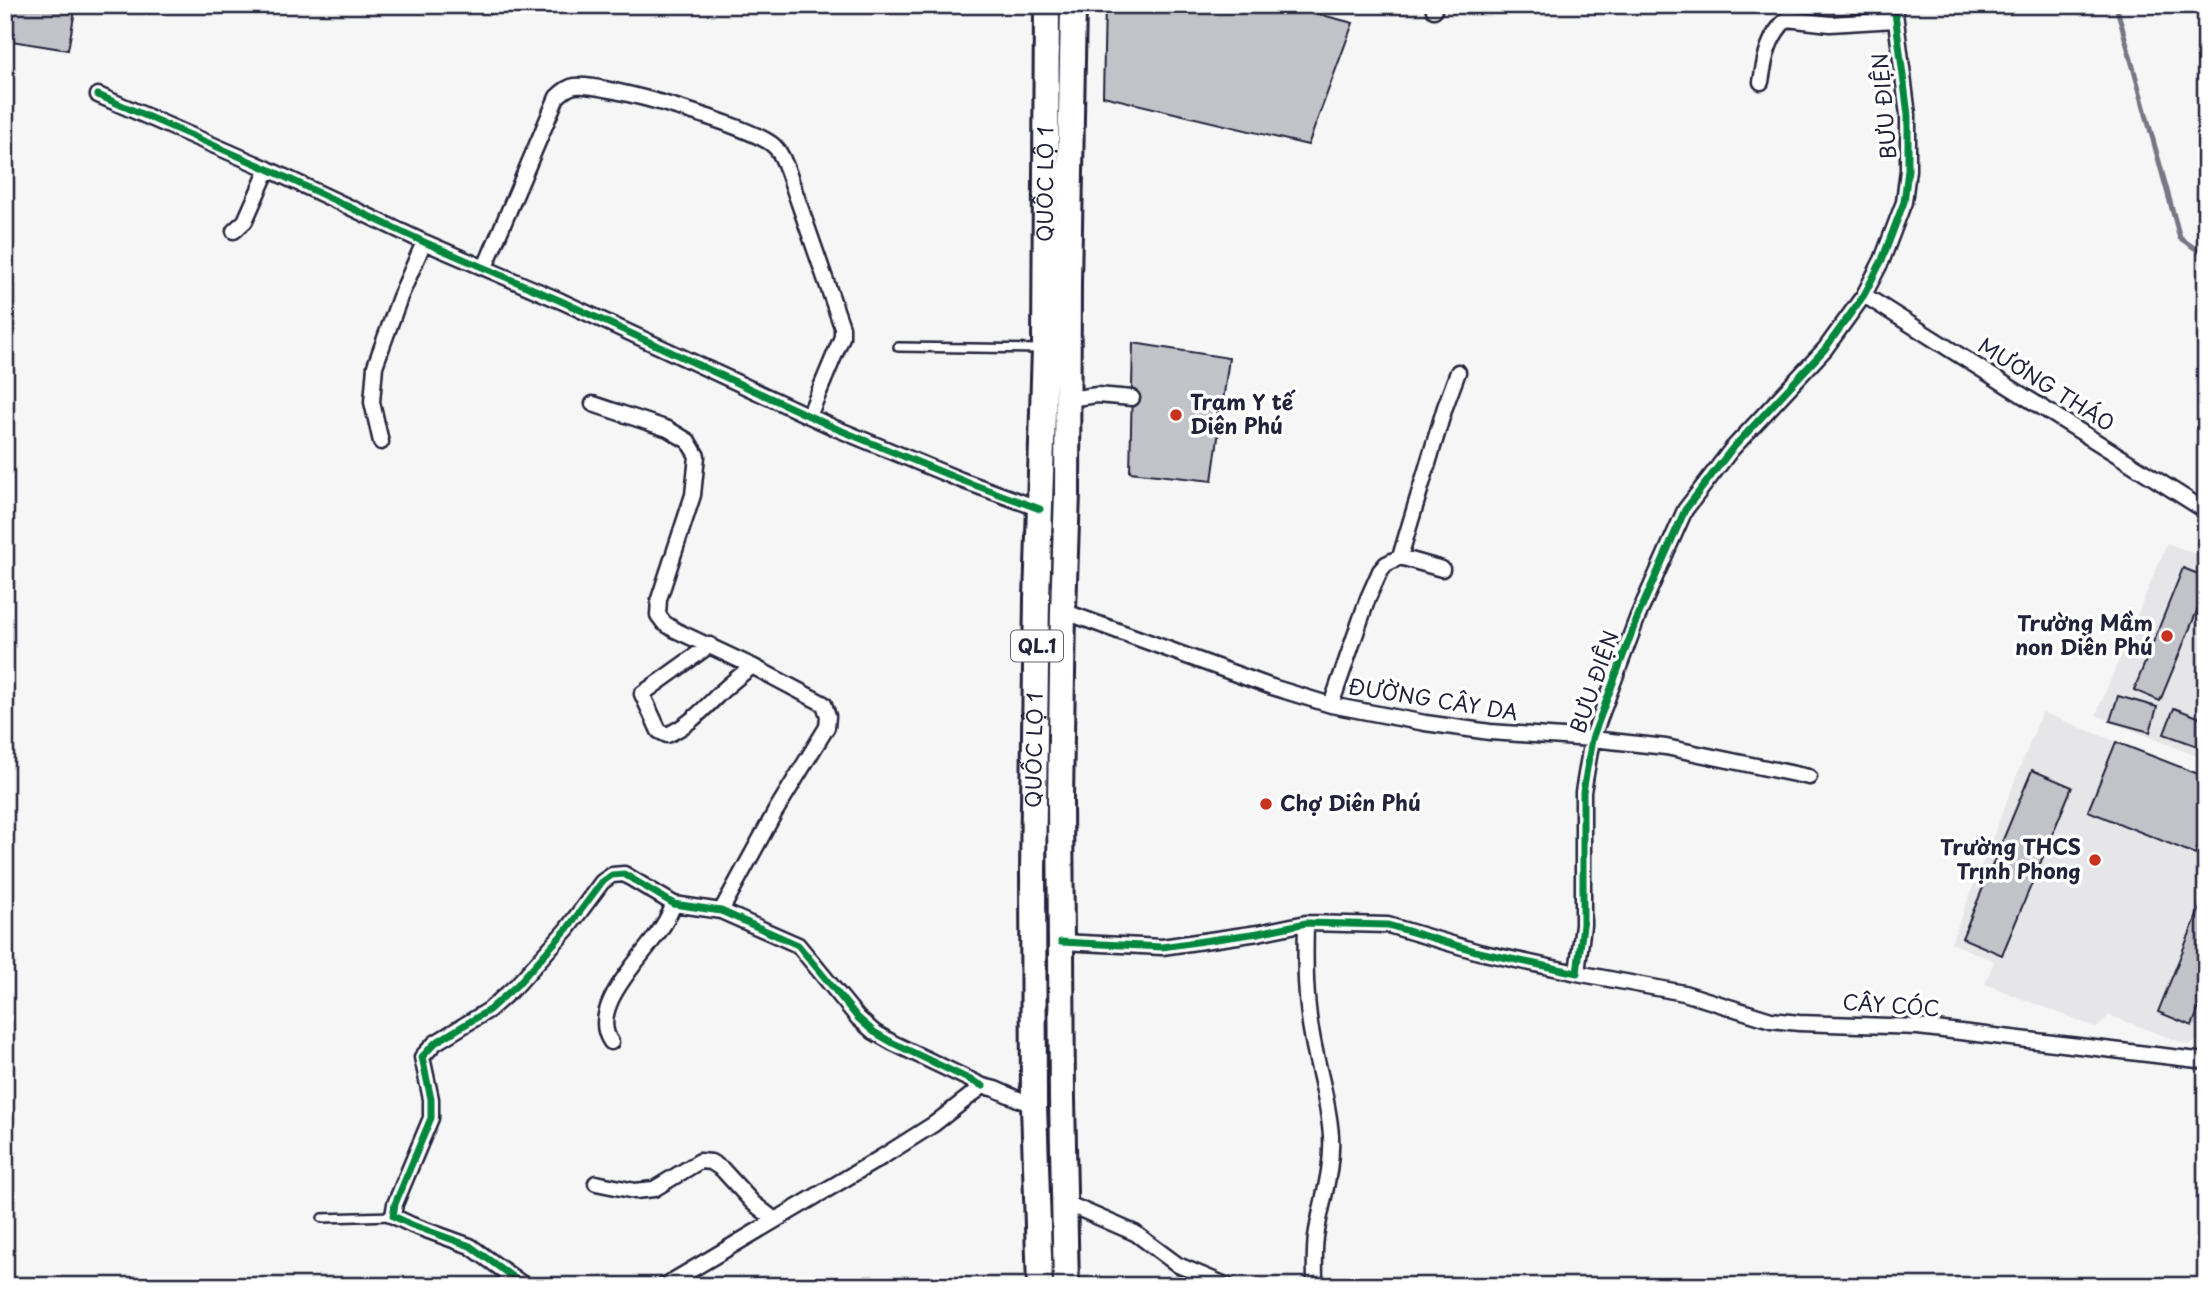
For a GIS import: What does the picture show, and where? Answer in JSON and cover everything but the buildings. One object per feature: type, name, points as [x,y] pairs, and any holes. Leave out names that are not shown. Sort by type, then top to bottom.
[{"type":"highway","name":"QUỐC LỘ 1","points":[[1040,1286],[1034,1106],[1033,815],[1045,349],[1047,5]]},
{"type":"highway","name":"QUỐC LỘ 1","points":[[1066,1286],[1061,942],[1063,611],[1068,493],[1073,5]]},
{"type":"street","points":[[1761,82],[1767,48],[1775,30],[1787,19],[1830,24],[1894,13]]},
{"type":"street","name":"BƯU ĐIỆN","points":[[1577,973],[1583,925],[1583,792],[1592,738],[1637,616],[1685,510],[1731,450],[1825,349],[1864,295],[1882,260],[1904,202],[1908,170],[1908,115],[1894,13]]},
{"type":"street","points":[[485,267],[557,97],[564,90],[585,86],[618,92],[718,120],[763,139],[775,146],[784,162],[842,327],[842,337],[809,416]]},
{"type":"street","points":[[98,94],[809,416],[961,480],[1041,509]]},
{"type":"street","points":[[234,231],[245,221],[268,170]]},
{"type":"street","points":[[381,442],[372,402],[375,366],[424,242]]},
{"type":"street","name":"MƯƠNG THÁO","points":[[1864,295],[2206,511]]},
{"type":"street","points":[[1400,557],[1458,372]]},
{"type":"street","points":[[1068,399],[1097,395],[1132,398]]},
{"type":"street","points":[[593,404],[668,429],[688,441],[697,456],[694,495],[659,599],[657,615],[664,623],[824,704],[828,716],[827,727],[775,812],[721,912]]},
{"type":"street","points":[[1331,705],[1374,583],[1386,564],[1400,557],[1441,569]]},
{"type":"street","name":"ĐƯỜNG CÂY DA","points":[[1063,611],[1272,687],[1331,705],[1490,732],[1592,738],[1666,747],[1809,777]]},
{"type":"street","points":[[710,645],[642,694],[659,731],[667,735],[684,726],[701,714],[752,666]]},
{"type":"street","points":[[525,1286],[470,1246],[393,1216],[395,1204],[431,1118],[431,1099],[422,1057],[426,1051],[489,1010],[517,985],[567,929],[602,882],[612,875],[624,874],[635,879],[674,904],[721,912],[797,945],[858,1018],[874,1032],[983,1086],[995,1088],[1034,1106]]},
{"type":"street","points":[[611,1042],[605,1034],[604,1024],[614,997],[625,975],[654,939],[674,904]]},
{"type":"street","points":[[1306,923],[1304,962],[1307,1004],[1312,1040],[1324,1088],[1331,1141],[1329,1173],[1316,1239],[1315,1286]]},
{"type":"street","points":[[1061,942],[1162,947],[1306,923],[1388,925],[1479,952],[1577,973]]},
{"type":"street","name":"CÂY CÓC","points":[[1577,973],[1684,993],[1771,1020],[1918,1027],[2206,1061]]},
{"type":"street","points":[[664,1286],[923,1131],[983,1086]]},
{"type":"street","points":[[596,1183],[635,1191],[654,1189],[700,1161],[711,1162],[722,1169],[753,1203],[775,1220]]},
{"type":"street","points":[[1066,1203],[1135,1233],[1165,1258],[1228,1286]]},
{"type":"lane","points":[[898,347],[1045,349]]},
{"type":"lane","points":[[322,1218],[393,1216]]},
{"type":"shaded area","name":"Trường Mầm non Diên Phú","points":[[2167,543],[2206,558],[2206,760],[2096,715]]},
{"type":"shaded area","name":"Trường THCS Trịnh Phong","points":[[2042,712],[2206,778],[2206,1037],[2188,1045],[2109,1015],[2097,1028],[1985,984],[1994,961],[1951,943]]},
{"type":"waterway","points":[[2116,5],[2180,238],[2206,256]]},
{"type":"cycle path","points":[[1061,942],[1162,947],[1306,923],[1388,925],[1479,952],[1577,973],[1583,925],[1583,792],[1592,739],[1638,616],[1685,510],[1731,450],[1825,349],[1864,295],[1882,260],[1904,202],[1908,170],[1908,115],[1894,5]]},
{"type":"cycle path","points":[[98,95],[561,301],[835,428],[1040,509]]},
{"type":"cycle path","points":[[525,1286],[470,1246],[393,1216],[395,1204],[431,1118],[431,1099],[422,1057],[435,1043],[489,1010],[517,985],[567,929],[602,882],[612,875],[624,874],[674,904],[721,911],[798,945],[858,1018],[874,1032],[983,1086]]},
{"type":"place","name":"Trạm Y tế Diên Phú","points":[[1176,415]]},
{"type":"place","name":"Trường Mầm non Diên Phú","points":[[2167,636]]},
{"type":"place","name":"Chợ Diên Phú","points":[[1266,804]]},
{"type":"place","name":"Trường THCS Trịnh Phong","points":[[2095,860]]}]
